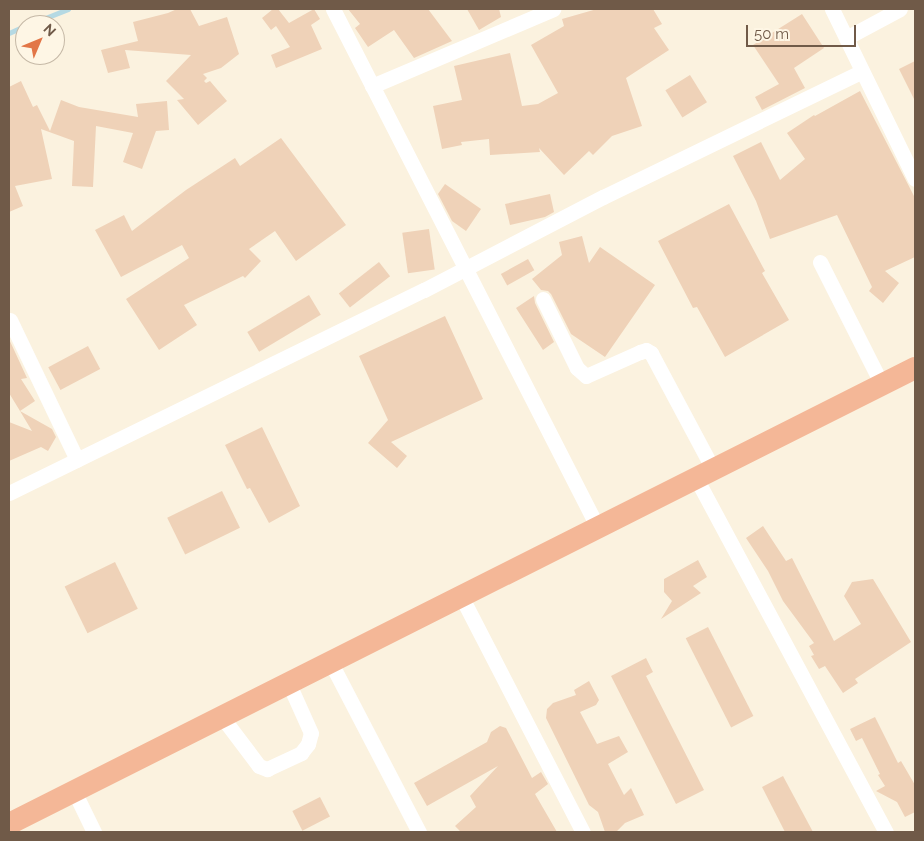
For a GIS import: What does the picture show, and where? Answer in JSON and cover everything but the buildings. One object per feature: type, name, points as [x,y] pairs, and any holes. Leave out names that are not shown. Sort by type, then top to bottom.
[{"type":"highway","points":[[9,824],[915,368]]},
{"type":"street","points":[[333,9],[598,528]]},
{"type":"street","points":[[372,86],[553,9]]},
{"type":"street","points":[[832,9],[861,72],[915,179]]},
{"type":"street","points":[[846,38],[900,9]]},
{"type":"street","points":[[9,494],[465,269],[603,196],[861,72]]},
{"type":"street","points":[[820,262],[882,385]]},
{"type":"street","points":[[543,299],[577,368],[586,376],[640,352],[646,350],[651,353],[705,474],[886,832]]},
{"type":"street","points":[[10,320],[77,460]]},
{"type":"street","points":[[461,596],[583,832]]},
{"type":"street","points":[[331,663],[418,832]]},
{"type":"street","points":[[222,717],[259,766],[267,769],[301,753],[308,744],[311,733],[290,684]]},
{"type":"street","points":[[74,791],[94,832]]},
{"type":"waterway","points":[[53,15],[68,9]]},
{"type":"waterway","points":[[9,33],[15,30]]}]
